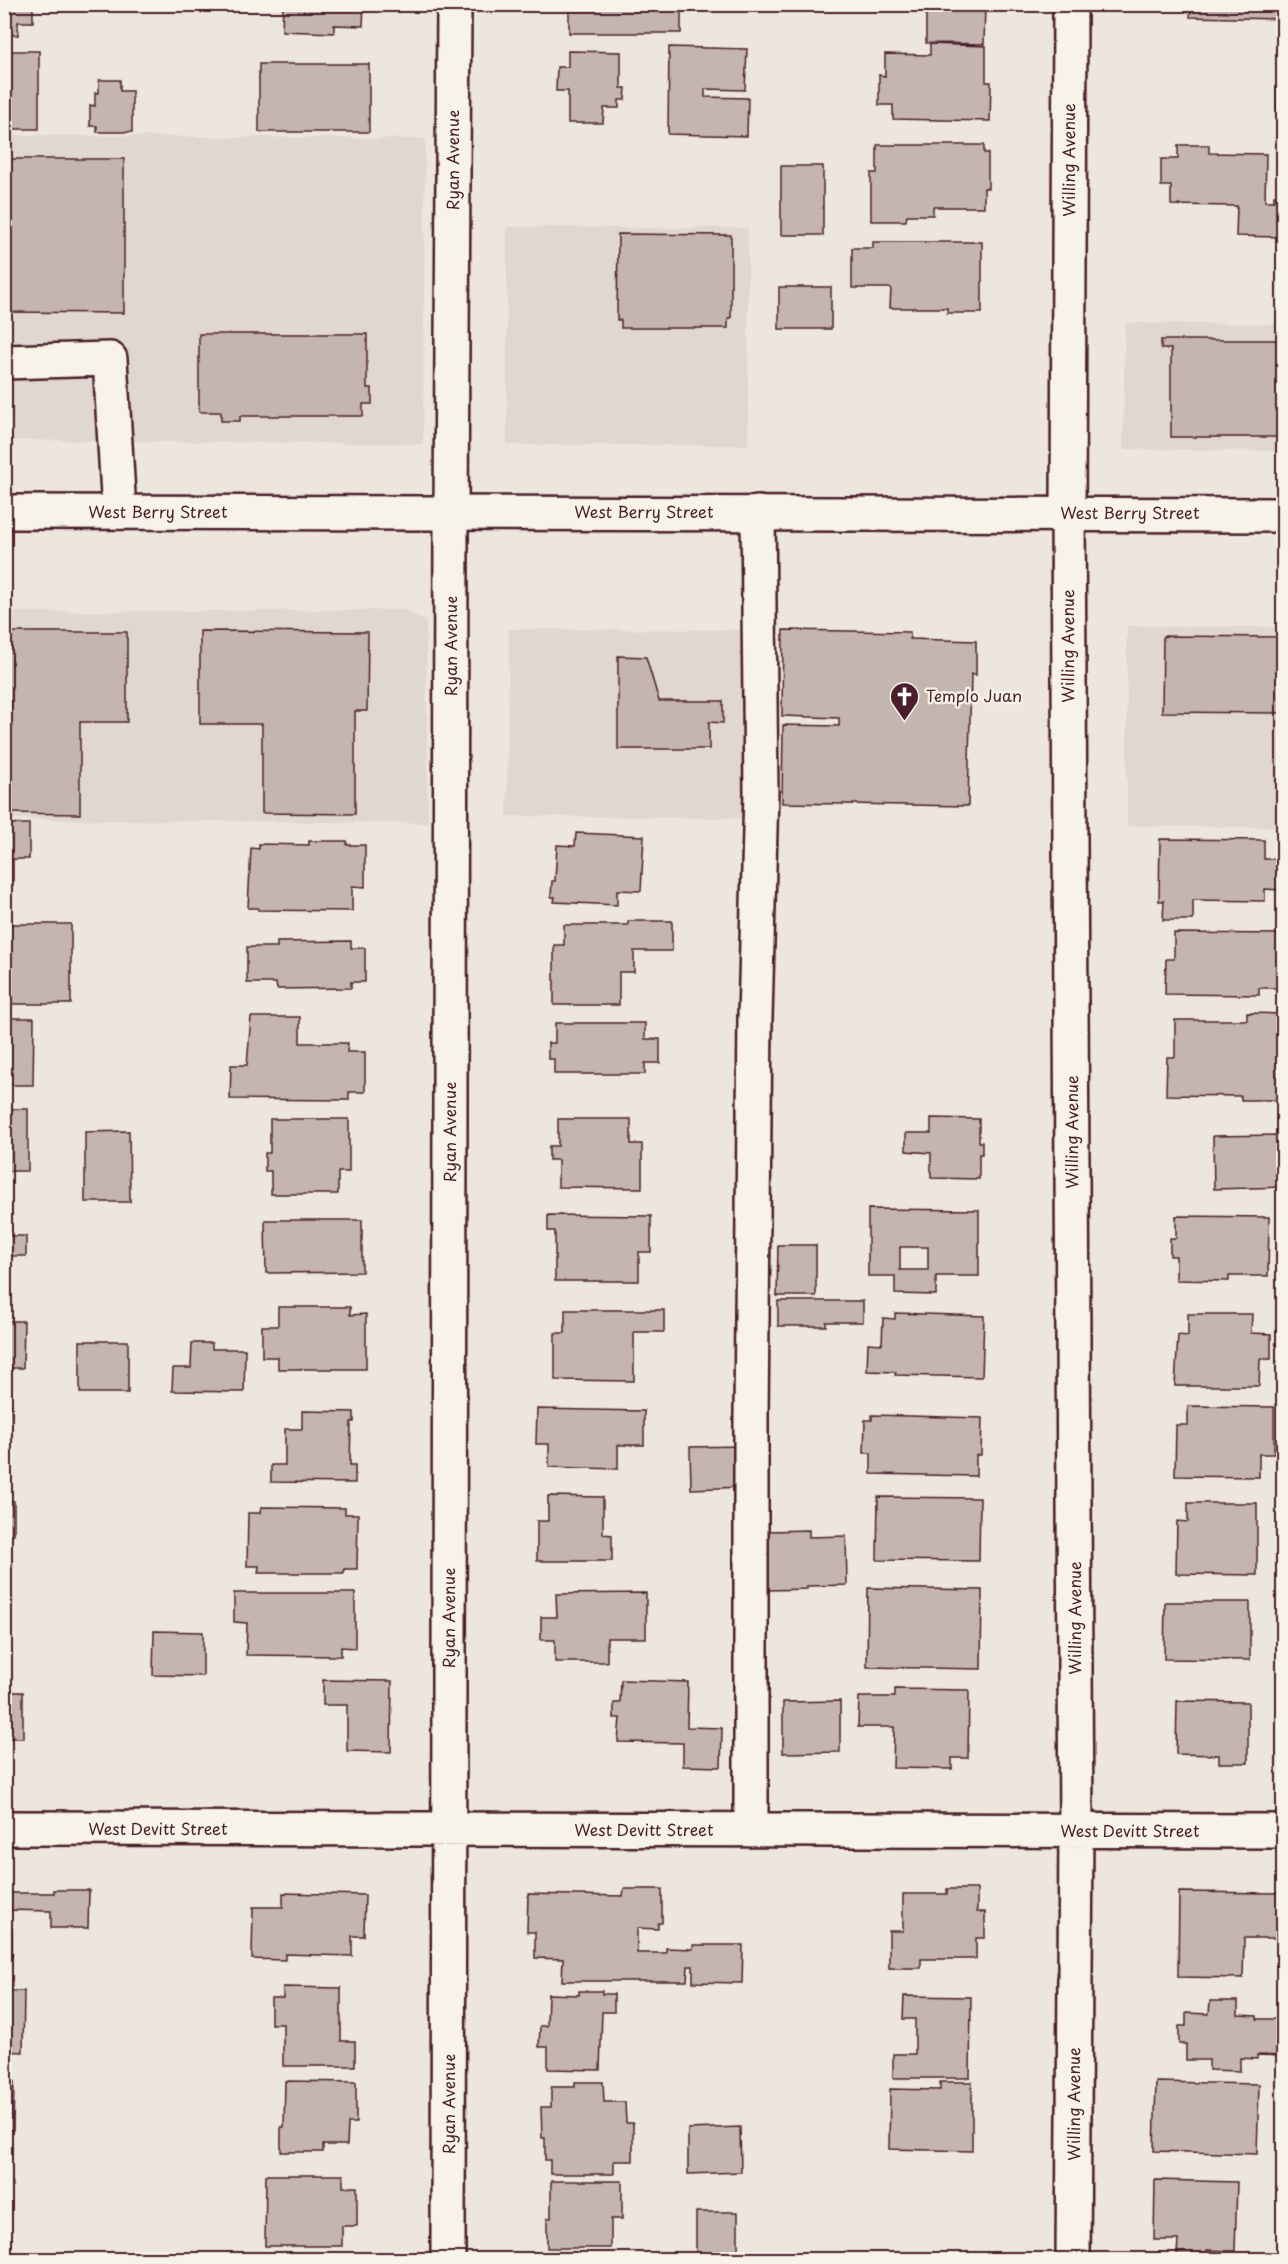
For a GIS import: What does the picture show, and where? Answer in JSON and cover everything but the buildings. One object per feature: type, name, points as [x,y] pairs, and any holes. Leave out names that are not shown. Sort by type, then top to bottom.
[{"type":"street","name":"Ryan Avenue","points":[[448,2259],[454,4]]},
{"type":"street","name":"Willing Avenue","points":[[1070,4],[1068,513],[1076,1831],[1073,2259]]},
{"type":"street","points":[[4,362],[110,359],[119,512]]},
{"type":"street","name":"West Berry Street","points":[[4,512],[1284,515]]},
{"type":"street","points":[[751,1830],[751,1404],[755,1018],[761,792],[758,513]]},
{"type":"street","name":"West Devitt Street","points":[[4,1828],[1284,1831]]},
{"type":"shaded area","points":[[5,135],[425,139],[423,444],[5,440]]},
{"type":"shaded area","points":[[507,227],[748,228],[748,445],[507,445]]},
{"type":"shaded area","points":[[1125,323],[1283,324],[1283,451],[1123,449]]},
{"type":"shaded area","points":[[406,610],[426,621],[428,823],[5,819],[5,612]]},
{"type":"shaded area","points":[[1127,626],[1283,627],[1283,827],[1127,826]]},
{"type":"shaded area","points":[[509,629],[744,630],[743,818],[507,816]]},
{"type":"place","name":"Templo Juan","points":[[905,722]]}]
